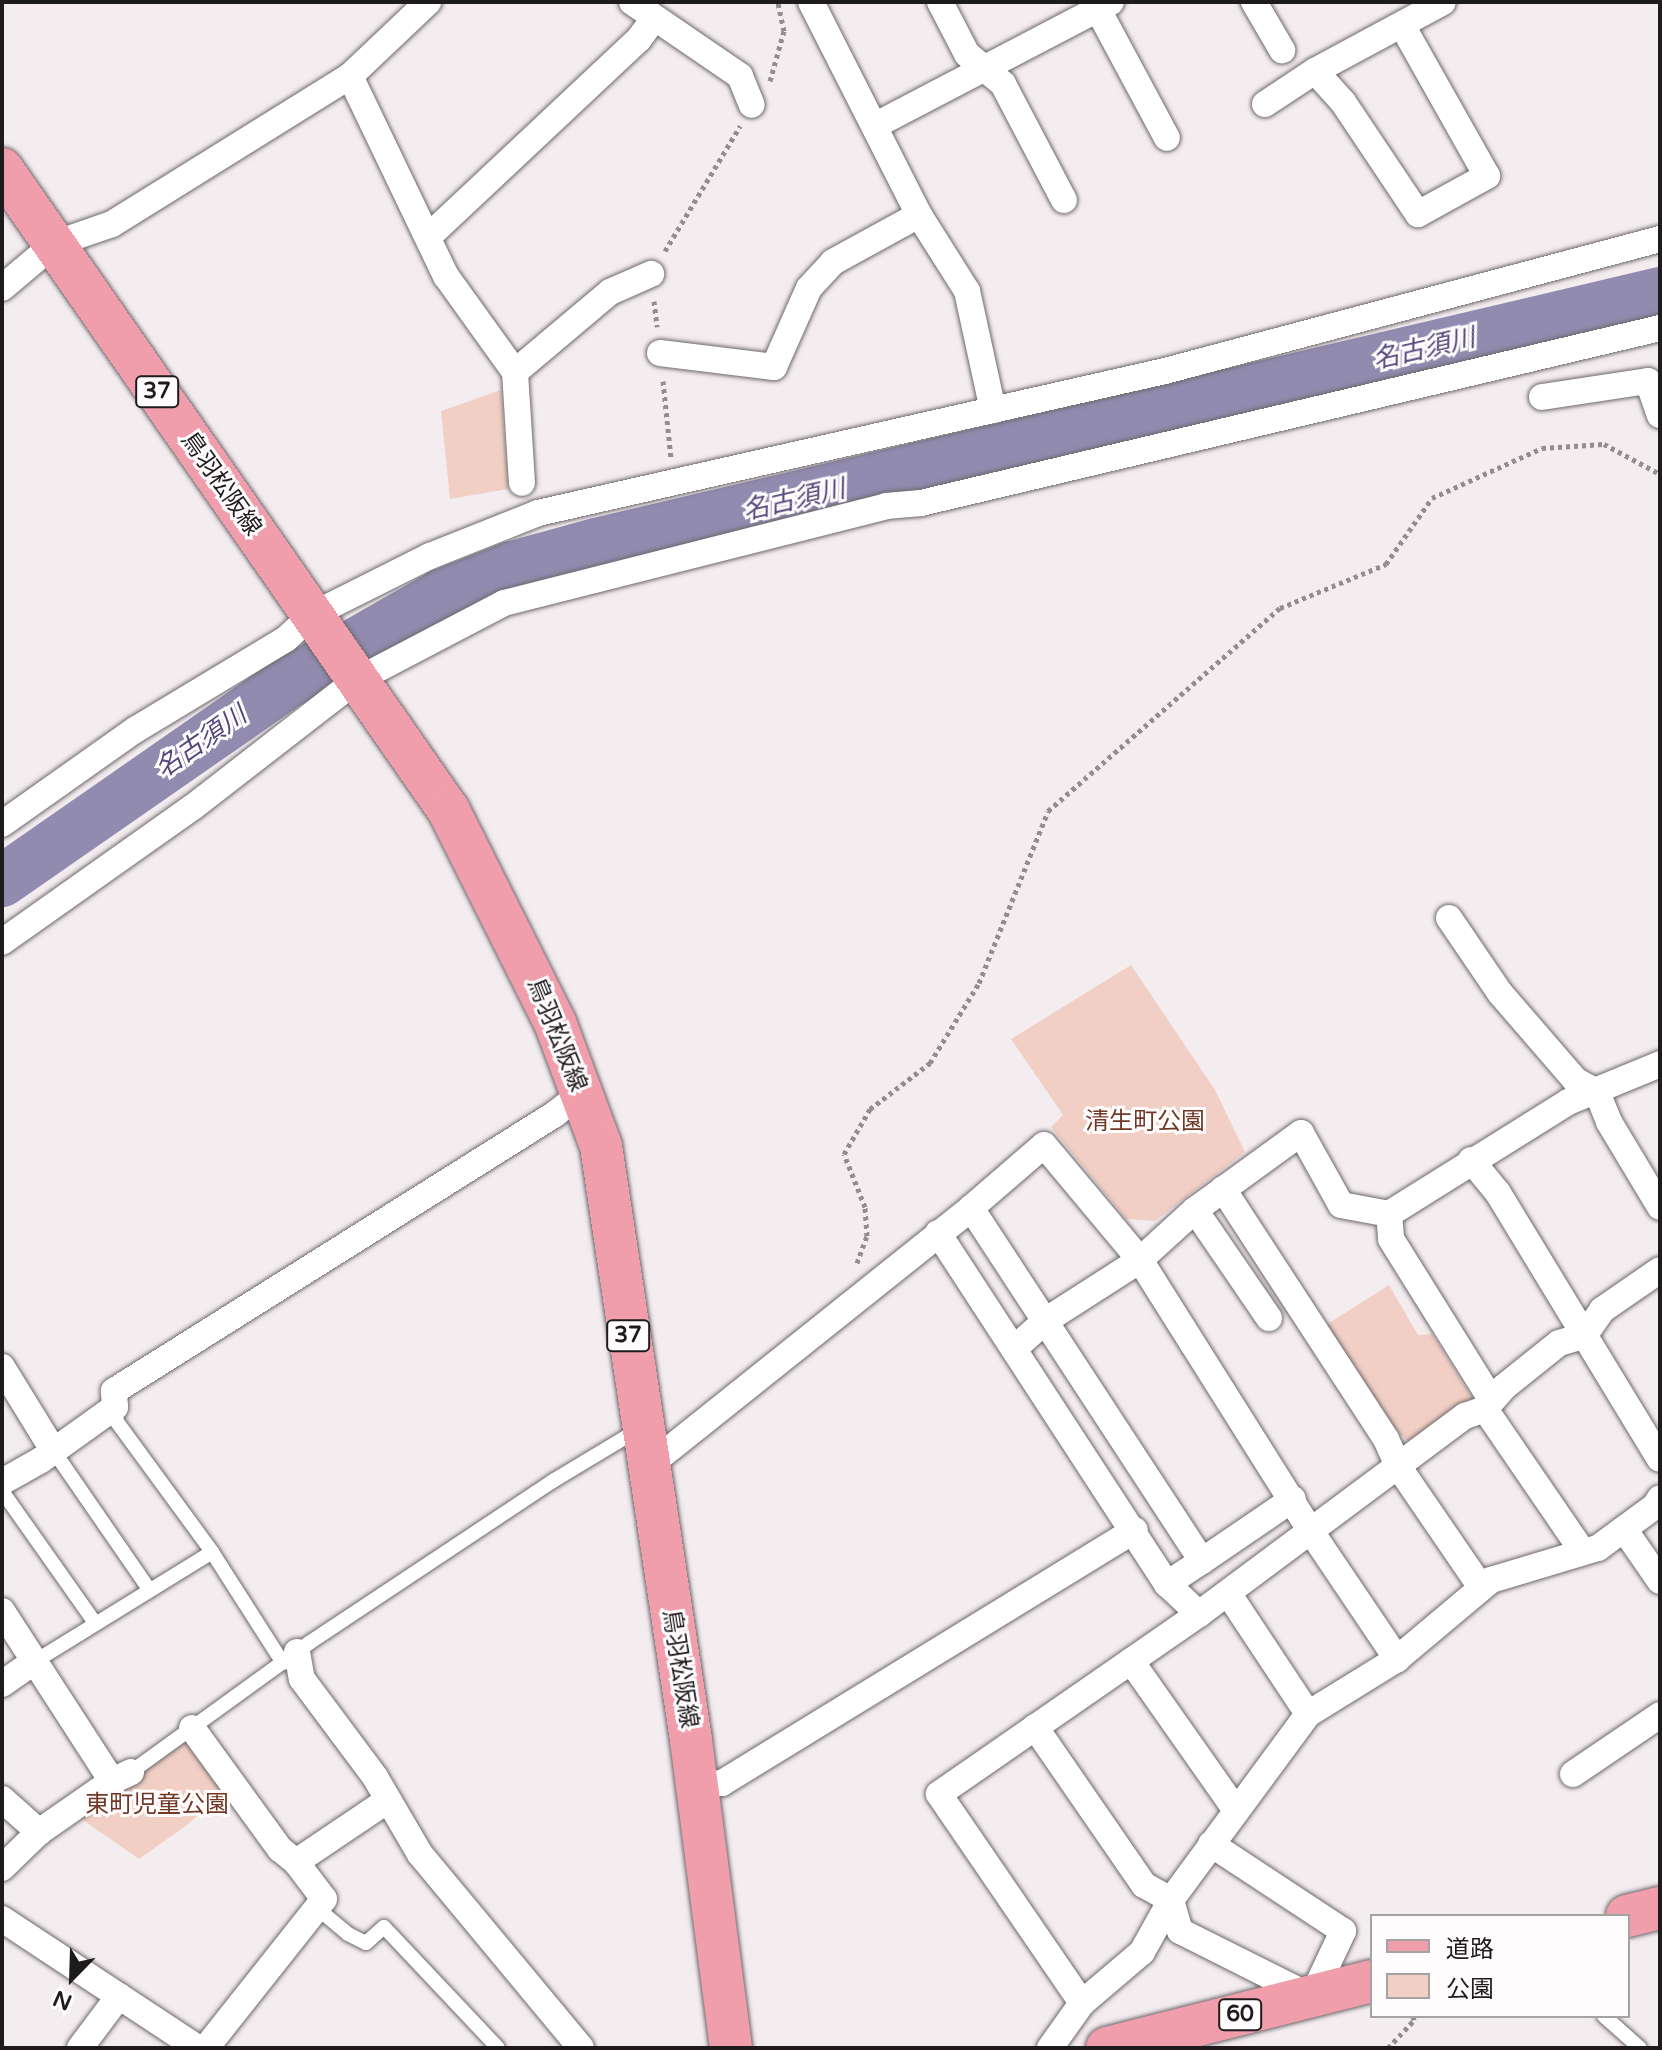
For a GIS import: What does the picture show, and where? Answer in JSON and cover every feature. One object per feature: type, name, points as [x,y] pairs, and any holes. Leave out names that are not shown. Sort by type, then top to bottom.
[{"type":"main road","name":"鳥羽松阪線","points":[[2,169],[449,811],[525,957],[582,1093],[601,1146],[697,1784],[731,2048]]},
{"type":"main road","points":[[1630,1915],[1660,1908]]},
{"type":"main road","name":"60","points":[[1107,2048],[1370,1982]]},
{"type":"street","points":[[2,288],[54,244],[112,224],[350,76],[428,2]]},
{"type":"street","points":[[632,2],[653,20],[740,76],[752,105]]},
{"type":"street","points":[[811,2],[919,215],[967,291],[993,410]]},
{"type":"street","points":[[940,2],[967,54],[1003,84],[1064,200]]},
{"type":"street","points":[[1254,2],[1282,50]]},
{"type":"street","points":[[1265,104],[1315,71],[1443,2]]},
{"type":"street","points":[[876,125],[1101,4],[1167,138]]},
{"type":"street","points":[[428,237],[639,39],[653,20]]},
{"type":"street","points":[[1315,71],[1343,102],[1418,214],[1487,176],[1402,25]]},
{"type":"street","points":[[350,76],[446,276],[515,372],[522,483]]},
{"type":"street","points":[[660,353],[774,367],[809,288],[833,262],[919,215]]},
{"type":"street","points":[[2,824],[135,730],[286,639],[312,615],[430,556],[538,513],[1165,371],[1660,239]]},
{"type":"street","points":[[515,372],[610,292],[651,274]]},
{"type":"street","points":[[2,942],[193,807],[357,680],[504,603],[886,506],[921,503],[1660,328]]},
{"type":"street","points":[[1542,397],[1648,381],[1660,415]]},
{"type":"street","points":[[1449,918],[1500,993],[1575,1080],[1597,1092],[1609,1122],[1660,1207]]},
{"type":"street","points":[[1014,1349],[1045,1321],[1140,1260],[1195,1210],[1301,1133],[1341,1205],[1389,1214],[1568,1102],[1660,1064]]},
{"type":"street","points":[[2,1482],[115,1407],[114,1391],[555,1114],[582,1093]]},
{"type":"street","points":[[644,1447],[872,1287],[1044,1145],[1140,1260],[1310,1530],[1397,1659]]},
{"type":"street","points":[[1471,1160],[1498,1193],[1660,1459]]},
{"type":"street","points":[[1223,1189],[1386,1439],[1398,1466],[1481,1587]]},
{"type":"street","points":[[971,1208],[1202,1561]]},
{"type":"street","points":[[1195,1210],[1269,1318]]},
{"type":"street","points":[[1389,1214],[1391,1239],[1488,1404],[1583,1552]]},
{"type":"street","points":[[938,1233],[1135,1530],[1167,1584],[1199,1614]]},
{"type":"street","points":[[1082,2003],[939,1794],[1199,1614],[1465,1416],[1488,1404],[1559,1343],[1584,1336],[1602,1310],[1660,1270]]},
{"type":"street","points":[[2,1367],[53,1450]]},
{"type":"street","points":[[1050,2048],[1082,2003],[1142,1952],[1171,1900],[1235,1809],[1308,1714],[1397,1659],[1491,1580],[1598,1548],[1655,1506],[1660,1498]]},
{"type":"street","points":[[1167,1584],[1293,1499]]},
{"type":"street","points":[[1624,1529],[1660,1581]]},
{"type":"street","points":[[697,1784],[722,1783],[1135,1530]]},
{"type":"street","points":[[1228,1593],[1308,1714]]},
{"type":"street","points":[[2,1611],[34,1662],[121,1777],[39,1832],[2,1868]]},
{"type":"street","points":[[290,1657],[443,1886],[575,2046]]},
{"type":"street","points":[[1131,1661],[1235,1809]]},
{"type":"street","points":[[2,1684],[34,1662]]},
{"type":"street","points":[[1573,1774],[1660,1715]]},
{"type":"street","points":[[1035,1727],[1144,1885],[1171,1900],[1180,1931],[1312,1997],[1343,1931],[1211,1844]]},
{"type":"street","points":[[192,1728],[280,1849],[296,1862],[324,1899],[206,2048]]},
{"type":"street","points":[[2,1799],[39,1832]]},
{"type":"street","points":[[296,1862],[388,1800]]},
{"type":"street","points":[[2,1919],[198,2048]]},
{"type":"street","points":[[80,2048],[119,1996]]},
{"type":"lane","points":[[115,1407],[117,1422],[290,1657]]},
{"type":"lane","points":[[121,1777],[290,1657],[553,1481],[644,1447]]},
{"type":"lane","points":[[53,1450],[149,1589]]},
{"type":"lane","points":[[2,1491],[95,1623]]},
{"type":"lane","points":[[34,1662],[212,1552]]},
{"type":"lane","points":[[317,1908],[348,1934],[366,1943],[384,1927],[498,2048]]},
{"type":"lane","points":[[1606,2018],[1640,2048]]},
{"type":"path","points":[[674,483],[651,274],[752,105],[773,77],[784,31],[778,2]]},
{"type":"path","points":[[872,1287],[857,1264],[867,1236],[865,1207],[844,1154],[870,1109],[930,1063],[979,983],[1048,811],[1280,608],[1386,564],[1432,498],[1542,448],[1604,444],[1660,474]]},
{"type":"path","points":[[1388,2048],[1414,2018]]},
{"type":"green space","points":[[501,390],[508,489],[450,499],[441,411]]},
{"type":"green space","name":"清生町公園","points":[[1131,965],[1215,1090],[1245,1152],[1155,1221],[1126,1219],[1051,1127],[1063,1115],[1011,1039]]},
{"type":"green space","points":[[1389,1285],[1418,1335],[1432,1334],[1473,1399],[1412,1444],[1393,1429],[1326,1325]]},
{"type":"green space","name":"東町児童公園","points":[[192,1736],[228,1789],[187,1825],[139,1859],[80,1818]]},
{"type":"waterway","name":"名古須川","points":[[2,881],[287,683],[441,595],[512,567],[596,544],[1660,293]]}]
